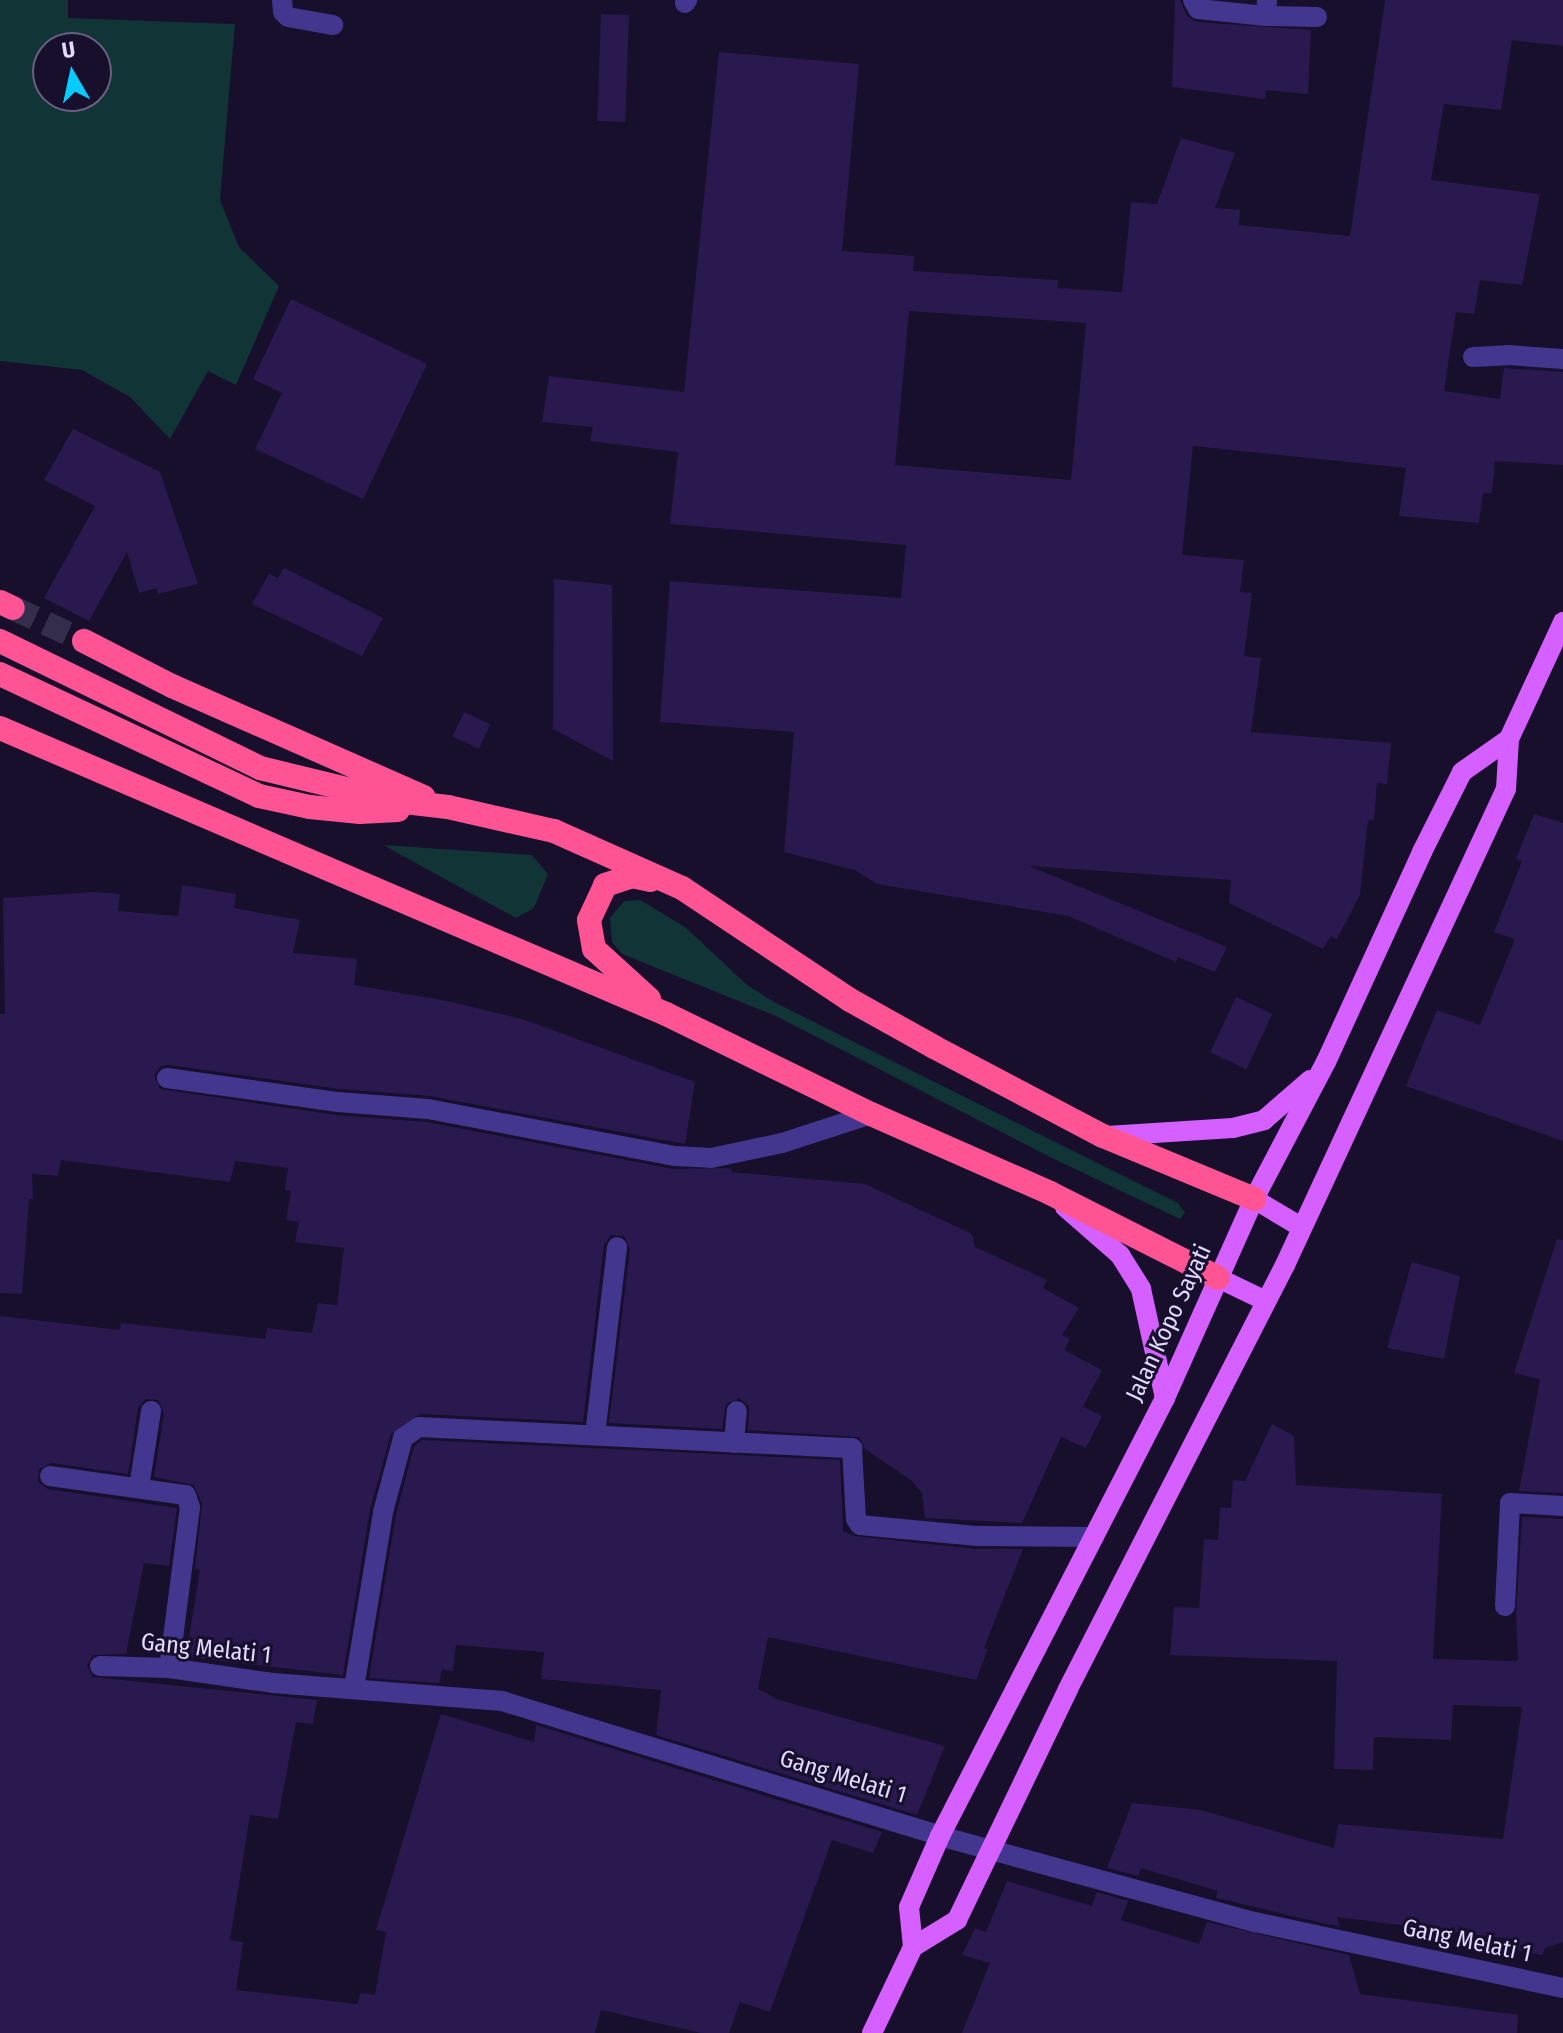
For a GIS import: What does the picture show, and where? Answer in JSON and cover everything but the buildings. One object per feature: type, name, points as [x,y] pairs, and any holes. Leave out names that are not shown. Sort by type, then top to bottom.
[{"type":"highway","points":[[0,641],[260,768],[396,801],[448,807],[554,831],[682,888],[850,1000],[1103,1136],[1254,1199]]},
{"type":"highway","points":[[84,641],[172,686],[448,807]]},
{"type":"highway","points":[[0,674],[259,796],[310,807],[360,812],[448,807]]},
{"type":"highway","points":[[0,728],[666,1014],[871,1114],[1050,1193],[1218,1278]]},
{"type":"highway","points":[[666,1014],[594,949],[589,920],[605,885],[632,876],[682,888]]},
{"type":"main road","points":[[872,2033],[913,1947],[957,1920],[1266,1301],[1506,789],[1509,739],[1563,622]]},
{"type":"main road","name":"Jalan Kopo Sayati","points":[[913,1947],[909,1907],[940,1836],[1165,1398],[1254,1199],[1326,1062],[1422,852],[1462,772],[1509,739]]},
{"type":"main road","points":[[1103,1136],[1233,1128],[1264,1120],[1286,1105],[1326,1062]]},
{"type":"main road","points":[[1050,1193],[1120,1255],[1141,1289],[1165,1398]]},
{"type":"main road","points":[[1254,1199],[1301,1227]]},
{"type":"main road","points":[[1218,1278],[1266,1301]]},
{"type":"street","points":[[282,0],[283,12],[288,17],[333,25]]},
{"type":"street","points":[[1193,0],[1198,9],[1266,8],[1317,17]]},
{"type":"street","points":[[1473,357],[1508,355],[1563,359]]},
{"type":"street","points":[[167,1078],[338,1102],[428,1109],[675,1156],[711,1158],[782,1143],[871,1114]]},
{"type":"street","points":[[595,1435],[617,1247]]},
{"type":"street","points":[[139,1487],[151,1411]]},
{"type":"street","points":[[734,1443],[737,1411]]},
{"type":"street","points":[[354,1688],[383,1512],[404,1435],[419,1427],[852,1448],[856,1519],[860,1525],[1024,1539],[1094,1537]]},
{"type":"street","points":[[50,1476],[176,1491],[186,1495],[190,1503],[169,1668]]},
{"type":"street","points":[[1505,1606],[1510,1503],[1563,1506]]},
{"type":"street","name":"Gang Melati 1","points":[[100,1666],[169,1668],[273,1683],[502,1701],[940,1836],[1255,1922],[1563,1988]]},
{"type":"green space","points":[[0,0],[68,0],[68,18],[235,24],[220,200],[239,247],[279,286],[236,385],[208,371],[170,439],[130,397],[82,370],[0,361]]},
{"type":"green space","points":[[383,845],[532,855],[548,874],[534,908],[516,918]]},
{"type":"green space","points":[[640,900],[685,927],[747,985],[774,1002],[1178,1203],[1185,1213],[1180,1219],[1052,1158],[776,1016],[622,954],[612,942],[610,918],[624,901]]},
{"type":"tunnel","points":[[13,608],[84,641]]}]
